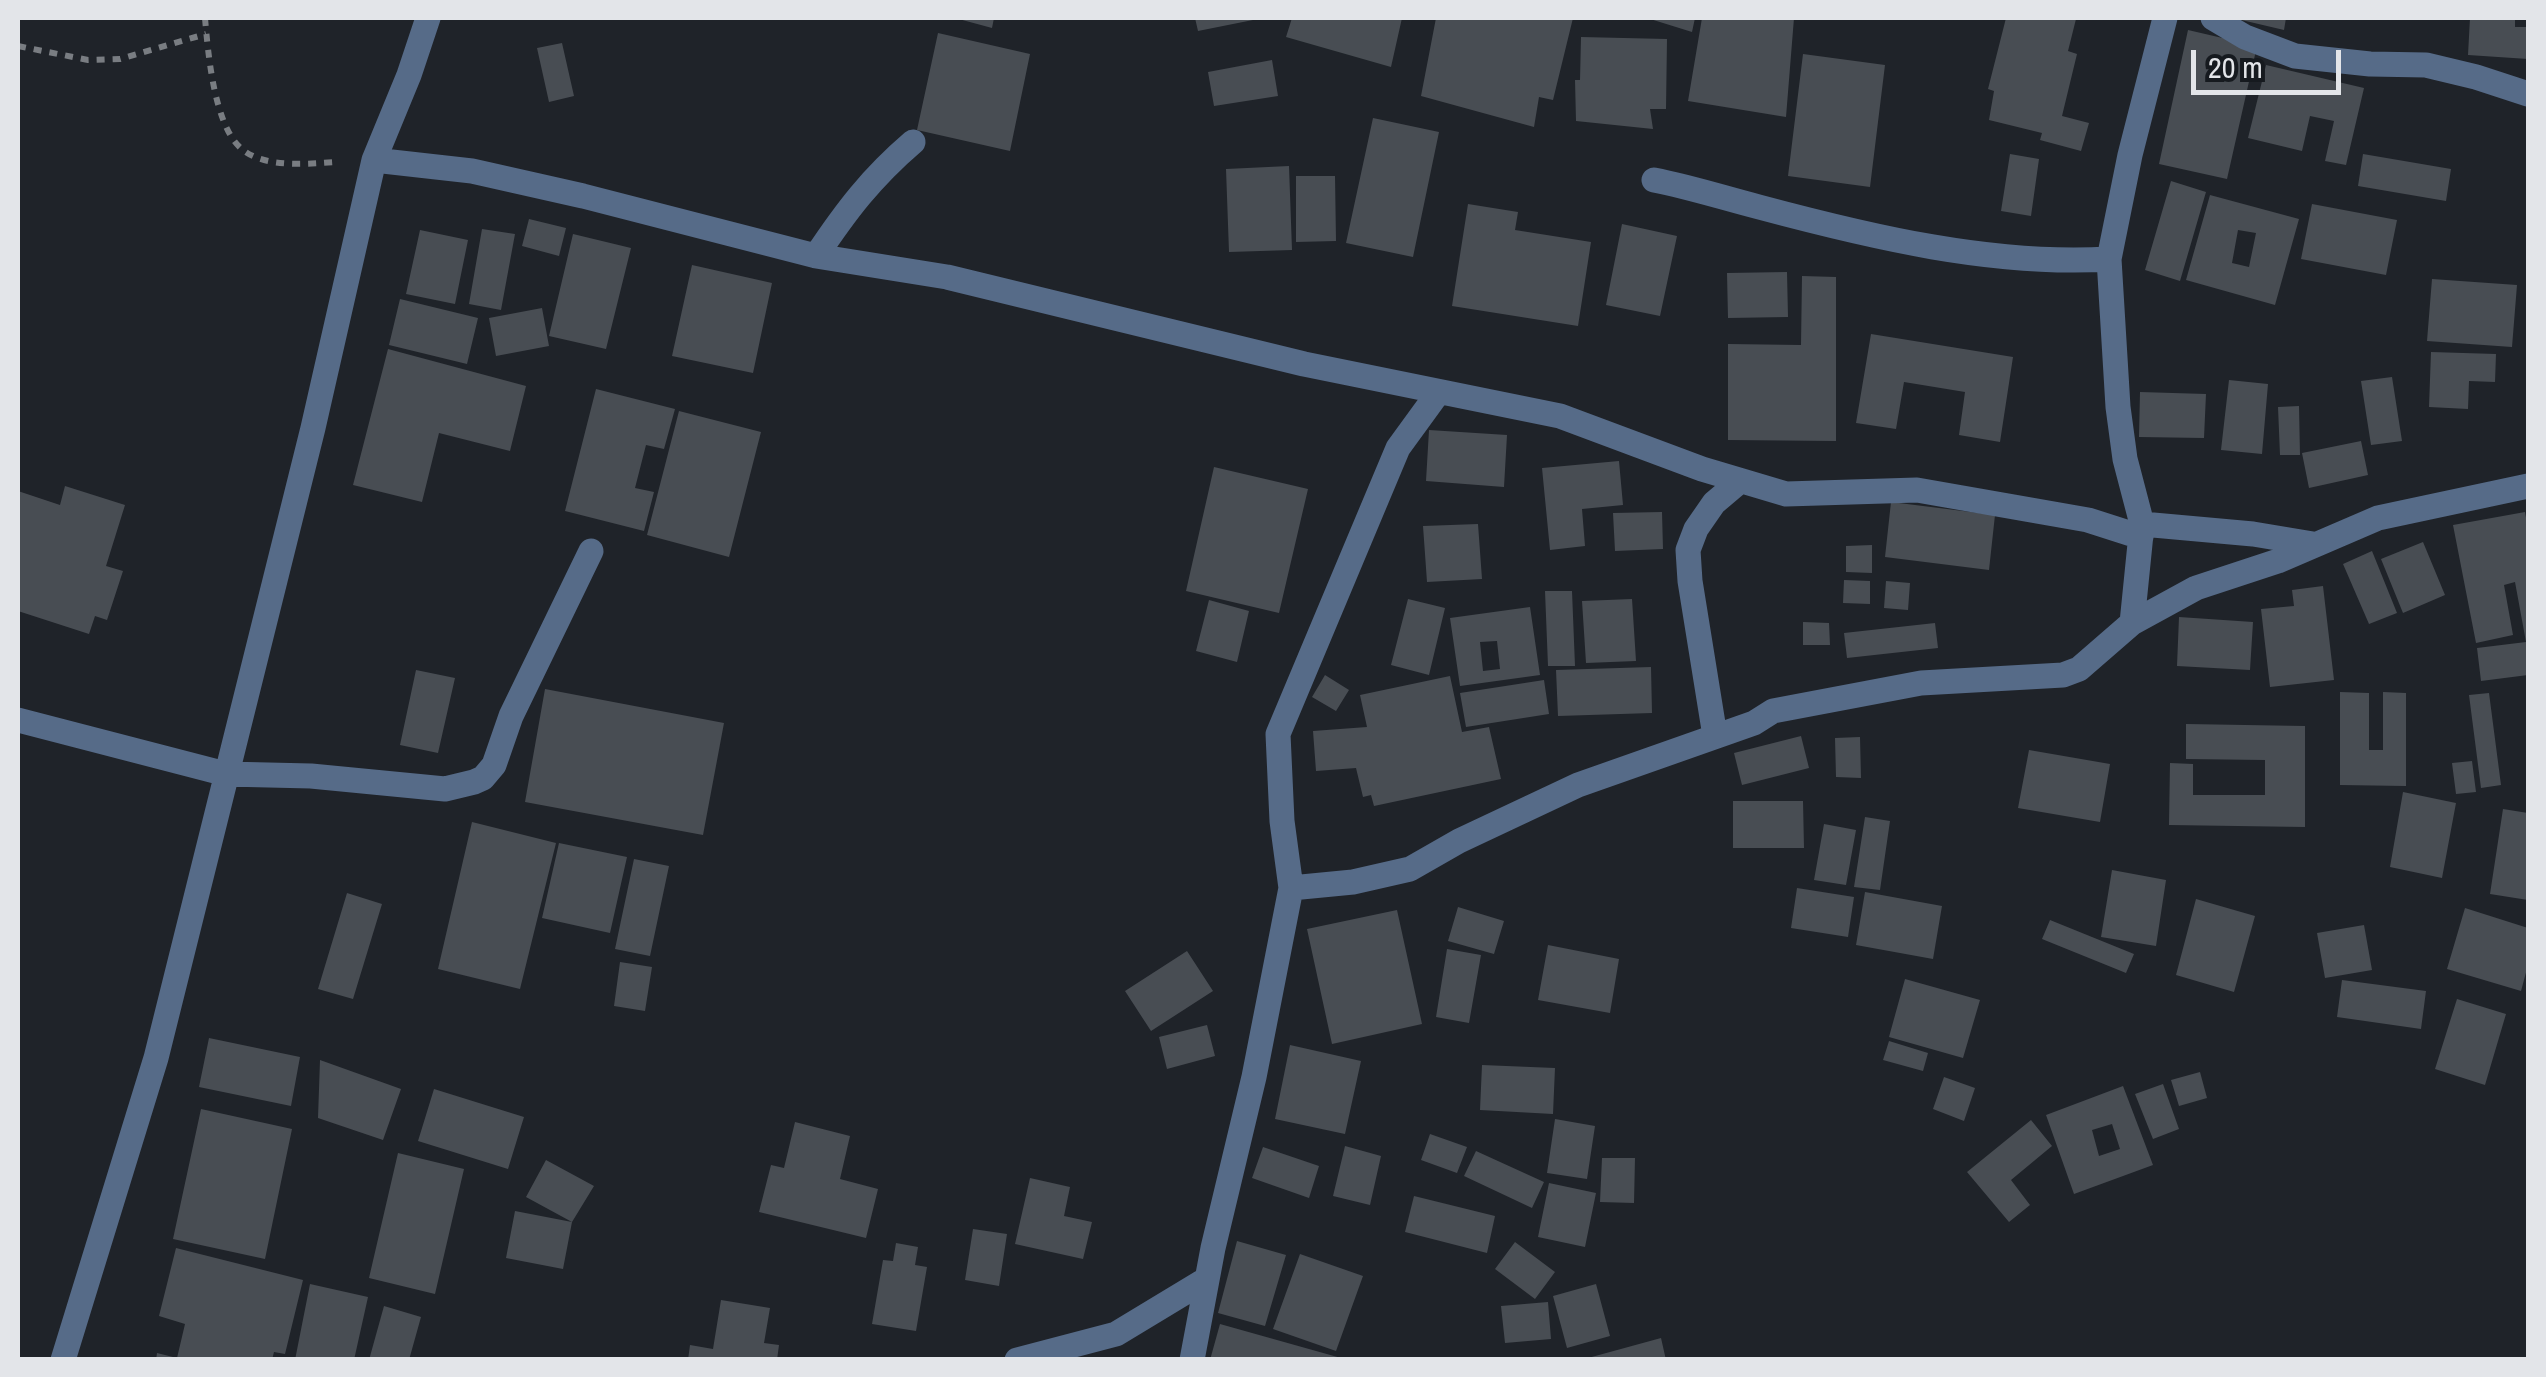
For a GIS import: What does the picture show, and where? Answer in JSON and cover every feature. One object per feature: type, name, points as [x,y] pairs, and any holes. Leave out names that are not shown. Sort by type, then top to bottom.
[{"type":"street","points":[[64,1360],[156,1058],[313,428],[374,160],[428,18]]},
{"type":"street","points":[[2132,623],[2142,531],[2122,442],[2109,259],[2130,154],[2165,18]]},
{"type":"street","points":[[2213,18],[2295,56],[2426,66],[2528,94]]},
{"type":"street","points":[[816,256],[852,202],[875,175],[913,142]]},
{"type":"street","points":[[374,160],[490,176],[816,256],[947,277],[1304,364],[1560,416],[1786,494],[1917,490],[2142,531],[2253,534],[2313,544]]},
{"type":"street","points":[[1654,180],[1706,190],[1756,207],[1970,254],[2064,262],[2109,259]]},
{"type":"street","points":[[1192,1360],[1254,1077],[1290,888],[1278,734],[1398,448],[1438,393]]},
{"type":"street","points":[[1715,736],[1688,550],[1696,529],[1714,503],[1740,481]]},
{"type":"street","points":[[1290,888],[1353,882],[1410,869],[1459,841],[1578,785],[1754,723],[1774,711],[1921,683],[2063,675],[2079,669],[2132,623],[2196,588],[2278,561],[2378,518],[2528,486]]},
{"type":"street","points":[[18,720],[226,774],[311,776],[444,789],[483,778],[494,765],[511,716],[591,551]]},
{"type":"street","points":[[1026,1358],[1116,1334],[1208,1278]]},
{"type":"path","points":[[205,18],[221,110],[243,150],[278,162],[374,160]]},
{"type":"path","points":[[18,46],[88,60],[120,58],[206,34]]},
{"type":"building","points":[[955,18],[994,18],[992,28]]},
{"type":"building","points":[[1195,18],[1257,18],[1258,19],[1198,31]]},
{"type":"building","points":[[1292,18],[1402,18],[1391,67],[1286,37]]},
{"type":"building","points":[[1436,18],[1573,18],[1553,100],[1539,97],[1534,127],[1421,96]]},
{"type":"building","points":[[1647,18],[1695,18],[1692,32]]},
{"type":"building","points":[[1702,18],[1794,18],[1786,117],[1688,101]]},
{"type":"building","points":[[2006,18],[2076,19],[2068,51],[2077,54],[2062,116],[2089,123],[2081,151],[2040,140],[2042,133],[1989,120],[1994,91],[1988,89]]},
{"type":"building","points":[[2233,18],[2286,18],[2284,30]]},
{"type":"building","points":[[2470,18],[2515,18],[2515,27],[2528,27],[2528,59],[2468,55]]},
{"type":"building","points":[[2188,30],[2257,46],[2227,179],[2159,164]]},
{"type":"building","points":[[938,33],[1030,54],[1010,151],[917,130]]},
{"type":"building","points":[[1581,37],[1667,39],[1666,109],[1650,109],[1653,129],[1576,121],[1575,80],[1580,80]]},
{"type":"building","points":[[562,43],[574,96],[549,102],[537,48]]},
{"type":"building","points":[[1803,54],[1885,65],[1870,187],[1788,176]]},
{"type":"building","points":[[1272,60],[1278,96],[1214,106],[1208,72]]},
{"type":"building","points":[[2266,65],[2364,88],[2346,165],[2325,161],[2334,121],[2310,116],[2302,151],[2248,138]]},
{"type":"building","points":[[1373,118],[1439,132],[1413,257],[1346,243]]},
{"type":"building","points":[[2010,154],[2039,159],[2031,216],[2001,211]]},
{"type":"building","points":[[2363,154],[2451,169],[2446,201],[2358,186]]},
{"type":"building","points":[[1289,166],[1292,250],[1229,252],[1226,169]]},
{"type":"building","points":[[1296,176],[1335,176],[1336,241],[1296,242]]},
{"type":"building","points":[[2171,181],[2206,192],[2180,281],[2145,270]]},
{"type":"building","points":[[2210,195],[2299,219],[2275,305],[2186,280]],"holes":[[[2238,230],[2256,233],[2249,267],[2232,263]]]},
{"type":"building","points":[[1468,204],[1518,212],[1515,230],[1591,242],[1578,326],[1452,306]]},
{"type":"building","points":[[2312,204],[2397,220],[2386,275],[2301,259]]},
{"type":"building","points":[[529,219],[566,228],[559,256],[522,246]]},
{"type":"building","points":[[1622,224],[1677,236],[1660,316],[1606,305]]},
{"type":"building","points":[[482,229],[515,234],[501,310],[469,304]]},
{"type":"building","points":[[420,230],[468,240],[455,304],[406,294]]},
{"type":"building","points":[[573,234],[631,248],[606,349],[549,336]]},
{"type":"building","points":[[692,265],[772,283],[753,373],[672,356]]},
{"type":"building","points":[[1787,272],[1788,317],[1728,318],[1727,273]]},
{"type":"building","points":[[1802,276],[1836,277],[1836,441],[1728,440],[1728,344],[1801,345]]},
{"type":"building","points":[[2432,279],[2517,285],[2512,347],[2427,341]]},
{"type":"building","points":[[400,299],[478,318],[467,364],[389,345]]},
{"type":"building","points":[[542,308],[549,346],[496,356],[489,318]]},
{"type":"building","points":[[1871,334],[2013,357],[2000,442],[1959,435],[1965,392],[1904,382],[1896,429],[1856,423]]},
{"type":"building","points":[[388,349],[526,386],[510,451],[439,433],[422,502],[353,485]]},
{"type":"building","points":[[2431,352],[2496,354],[2495,382],[2469,381],[2468,409],[2429,407]]},
{"type":"building","points":[[2392,377],[2402,441],[2371,445],[2361,381]]},
{"type":"building","points":[[2229,380],[2268,384],[2262,454],[2221,450]]},
{"type":"building","points":[[596,389],[675,409],[664,449],[646,445],[635,488],[654,492],[644,531],[565,511]]},
{"type":"building","points":[[2140,392],[2206,394],[2204,438],[2139,437]]},
{"type":"building","points":[[2299,406],[2300,455],[2280,455],[2278,407]]},
{"type":"building","points":[[679,411],[761,432],[729,557],[647,535]]},
{"type":"building","points":[[1429,430],[1507,435],[1504,487],[1426,481]]},
{"type":"building","points":[[2361,441],[2368,475],[2309,488],[2302,453]]},
{"type":"building","points":[[1619,461],[1623,505],[1582,509],[1585,546],[1550,550],[1542,468]]},
{"type":"building","points":[[1214,467],[1308,489],[1279,613],[1186,591]]},
{"type":"building","points":[[65,486],[125,505],[106,566],[123,571],[107,620],[95,616],[89,634],[18,611],[18,491],[60,505]]},
{"type":"building","points":[[1891,502],[1995,515],[1989,570],[1885,557]]},
{"type":"building","points":[[1662,512],[1663,549],[1615,551],[1613,513]]},
{"type":"building","points":[[2525,512],[2528,675],[2481,681],[2477,648],[2526,642],[2515,582],[2504,585],[2513,635],[2476,643],[2453,525]]},
{"type":"building","points":[[1478,524],[1482,579],[1427,582],[1423,526]]},
{"type":"building","points":[[2423,542],[2445,595],[2403,613],[2381,559]]},
{"type":"building","points":[[1872,545],[1872,573],[1846,572],[1846,546]]},
{"type":"building","points":[[2372,551],[2397,613],[2369,624],[2343,564]]},
{"type":"building","points":[[1844,580],[1870,581],[1870,604],[1843,603]]},
{"type":"building","points":[[1886,581],[1910,583],[1908,610],[1884,608]]},
{"type":"building","points":[[2323,586],[2334,680],[2270,687],[2261,609],[2294,606],[2292,590]]},
{"type":"building","points":[[1545,591],[1572,591],[1575,666],[1548,666]]},
{"type":"building","points":[[1408,599],[1445,608],[1429,675],[1391,665]]},
{"type":"building","points":[[1632,599],[1636,661],[1586,663],[1582,601]]},
{"type":"building","points":[[1209,600],[1249,611],[1237,662],[1196,651]]},
{"type":"building","points":[[1530,607],[1540,675],[1460,686],[1450,618]],"holes":[[[1497,641],[1500,669],[1483,671],[1480,642]]]},
{"type":"building","points":[[2179,617],[2253,622],[2250,670],[2177,666]]},
{"type":"building","points":[[1803,622],[1829,623],[1830,645],[1803,645]]},
{"type":"building","points":[[1935,623],[1938,648],[1847,658],[1844,633]]},
{"type":"building","points":[[1651,667],[1652,713],[1558,716],[1556,670]]},
{"type":"building","points":[[416,670],[455,678],[438,753],[400,745]]},
{"type":"building","points":[[1325,675],[1349,690],[1336,711],[1312,697]]},
{"type":"building","points":[[1450,676],[1462,732],[1489,727],[1501,779],[1374,806],[1371,795],[1363,797],[1356,768],[1316,771],[1313,731],[1367,727],[1360,695]]},
{"type":"building","points":[[1544,680],[1549,714],[1466,727],[1460,693]]},
{"type":"building","points":[[545,689],[724,723],[703,835],[525,802]]},
{"type":"building","points":[[2340,692],[2369,693],[2369,750],[2383,750],[2383,692],[2406,693],[2406,786],[2340,785]]},
{"type":"building","points":[[2489,693],[2501,785],[2481,788],[2469,695]]},
{"type":"building","points":[[2186,724],[2305,726],[2305,827],[2169,825],[2170,763],[2193,764],[2193,795],[2265,795],[2265,760],[2186,759]]},
{"type":"building","points":[[1801,736],[1809,768],[1742,785],[1734,753]]},
{"type":"building","points":[[1860,737],[1861,778],[1836,777],[1835,738]]},
{"type":"building","points":[[2029,750],[2110,764],[2100,822],[2018,808]]},
{"type":"building","points":[[2472,761],[2476,792],[2456,794],[2452,763]]},
{"type":"building","points":[[2403,792],[2456,803],[2442,878],[2390,867]]},
{"type":"building","points":[[1733,801],[1803,801],[1804,848],[1733,848]]},
{"type":"building","points":[[2503,809],[2528,813],[2528,900],[2490,894]]},
{"type":"building","points":[[1865,817],[1890,821],[1880,890],[1854,887]]},
{"type":"building","points":[[472,822],[556,843],[520,989],[438,969]]},
{"type":"building","points":[[1824,824],[1856,830],[1846,885],[1814,880]]},
{"type":"building","points":[[559,843],[627,857],[610,933],[542,918]]},
{"type":"building","points":[[634,859],[669,866],[650,956],[615,949]]},
{"type":"building","points":[[2112,870],[2166,880],[2156,946],[2101,937]]},
{"type":"building","points":[[1797,888],[1854,897],[1848,937],[1791,928]]},
{"type":"building","points":[[1865,892],[1942,906],[1933,959],[1856,945]]},
{"type":"building","points":[[347,893],[382,904],[353,999],[318,989]]},
{"type":"building","points":[[2196,899],[2255,916],[2234,992],[2176,975]]},
{"type":"building","points":[[1458,907],[1504,921],[1494,954],[1448,941]]},
{"type":"building","points":[[2465,908],[2528,928],[2528,965],[2521,991],[2447,969]]},
{"type":"building","points":[[1397,910],[1422,1024],[1332,1044],[1307,929]]},
{"type":"building","points":[[2050,920],[2134,954],[2126,973],[2042,939]]},
{"type":"building","points":[[2364,925],[2372,970],[2325,978],[2317,933]]},
{"type":"building","points":[[1548,945],[1619,959],[1610,1013],[1538,1000]]},
{"type":"building","points":[[1447,949],[1481,955],[1469,1023],[1436,1017]]},
{"type":"building","points":[[1187,951],[1213,991],[1151,1031],[1125,991]]},
{"type":"building","points":[[620,962],[652,967],[645,1011],[614,1006]]},
{"type":"building","points":[[1905,979],[1980,1000],[1963,1058],[1889,1037]]},
{"type":"building","points":[[2342,980],[2426,991],[2421,1029],[2337,1017]]},
{"type":"building","points":[[2457,999],[2506,1014],[2485,1085],[2435,1069]]},
{"type":"building","points":[[1207,1025],[1215,1056],[1167,1069],[1159,1037]]},
{"type":"building","points":[[209,1038],[300,1057],[291,1106],[199,1087]]},
{"type":"building","points":[[1889,1041],[1928,1053],[1923,1071],[1883,1060]]},
{"type":"building","points":[[1290,1045],[1361,1061],[1345,1134],[1275,1119]]},
{"type":"building","points":[[320,1060],[401,1089],[383,1140],[318,1118]]},
{"type":"building","points":[[1482,1065],[1555,1068],[1553,1114],[1480,1110]]},
{"type":"building","points":[[2200,1072],[2207,1098],[2179,1106],[2171,1080]]},
{"type":"building","points":[[1944,1077],[1975,1088],[1964,1121],[1933,1109]]},
{"type":"building","points":[[2163,1084],[2179,1129],[2153,1139],[2135,1094]]},
{"type":"building","points":[[2123,1086],[2153,1165],[2074,1194],[2046,1115]],"holes":[[[2112,1124],[2120,1149],[2099,1156],[2092,1130]]]},
{"type":"building","points":[[434,1089],[524,1117],[508,1169],[418,1141]]},
{"type":"building","points":[[201,1109],[292,1129],[265,1259],[173,1239]]},
{"type":"building","points":[[1555,1119],[1595,1126],[1587,1179],[1547,1173]]},
{"type":"building","points":[[2031,1120],[2052,1146],[2011,1180],[2030,1205],[2009,1222],[1967,1172]]},
{"type":"building","points":[[795,1122],[850,1136],[840,1179],[878,1189],[866,1238],[759,1212],[771,1165],[784,1168]]},
{"type":"building","points":[[1430,1134],[1467,1147],[1457,1173],[1421,1160]]},
{"type":"building","points":[[1345,1146],[1381,1156],[1370,1205],[1333,1196]]},
{"type":"building","points":[[1263,1147],[1319,1166],[1309,1198],[1252,1178]]},
{"type":"building","points":[[1476,1151],[1544,1182],[1532,1208],[1464,1176]]},
{"type":"building","points":[[398,1153],[464,1169],[435,1294],[369,1278]]},
{"type":"building","points":[[1602,1158],[1635,1158],[1634,1203],[1600,1202]]},
{"type":"building","points":[[546,1160],[594,1186],[572,1222],[526,1197]]},
{"type":"building","points":[[1030,1178],[1070,1187],[1064,1216],[1092,1222],[1083,1259],[1015,1244]]},
{"type":"building","points":[[1549,1183],[1596,1193],[1585,1247],[1538,1237]]},
{"type":"building","points":[[1414,1196],[1495,1216],[1487,1253],[1405,1232]]},
{"type":"building","points":[[515,1211],[572,1222],[563,1269],[506,1258]]},
{"type":"building","points":[[973,1229],[1007,1234],[999,1286],[965,1280]]},
{"type":"building","points":[[1237,1241],[1286,1255],[1265,1326],[1218,1313]]},
{"type":"building","points":[[1515,1242],[1555,1272],[1535,1299],[1495,1269]]},
{"type":"building","points":[[896,1243],[918,1247],[915,1265],[927,1267],[916,1331],[872,1324],[883,1260],[893,1261]]},
{"type":"building","points":[[176,1248],[303,1280],[285,1354],[274,1352],[272,1360],[156,1360],[157,1353],[177,1358],[185,1324],[159,1316]]},
{"type":"building","points":[[1300,1254],[1363,1276],[1336,1351],[1273,1329]]},
{"type":"building","points":[[310,1284],[368,1297],[354,1360],[295,1360]]},
{"type":"building","points":[[1596,1284],[1610,1336],[1567,1348],[1553,1296]]},
{"type":"building","points":[[721,1300],[770,1308],[764,1343],[779,1345],[777,1360],[688,1360],[690,1345],[713,1349]]},
{"type":"building","points":[[1548,1302],[1551,1339],[1505,1343],[1501,1306]]},
{"type":"building","points":[[384,1306],[421,1317],[409,1360],[369,1360]]},
{"type":"building","points":[[1220,1324],[1341,1358],[1210,1360]]},
{"type":"building","points":[[1661,1338],[1666,1360],[1588,1360],[1588,1358]]}]
